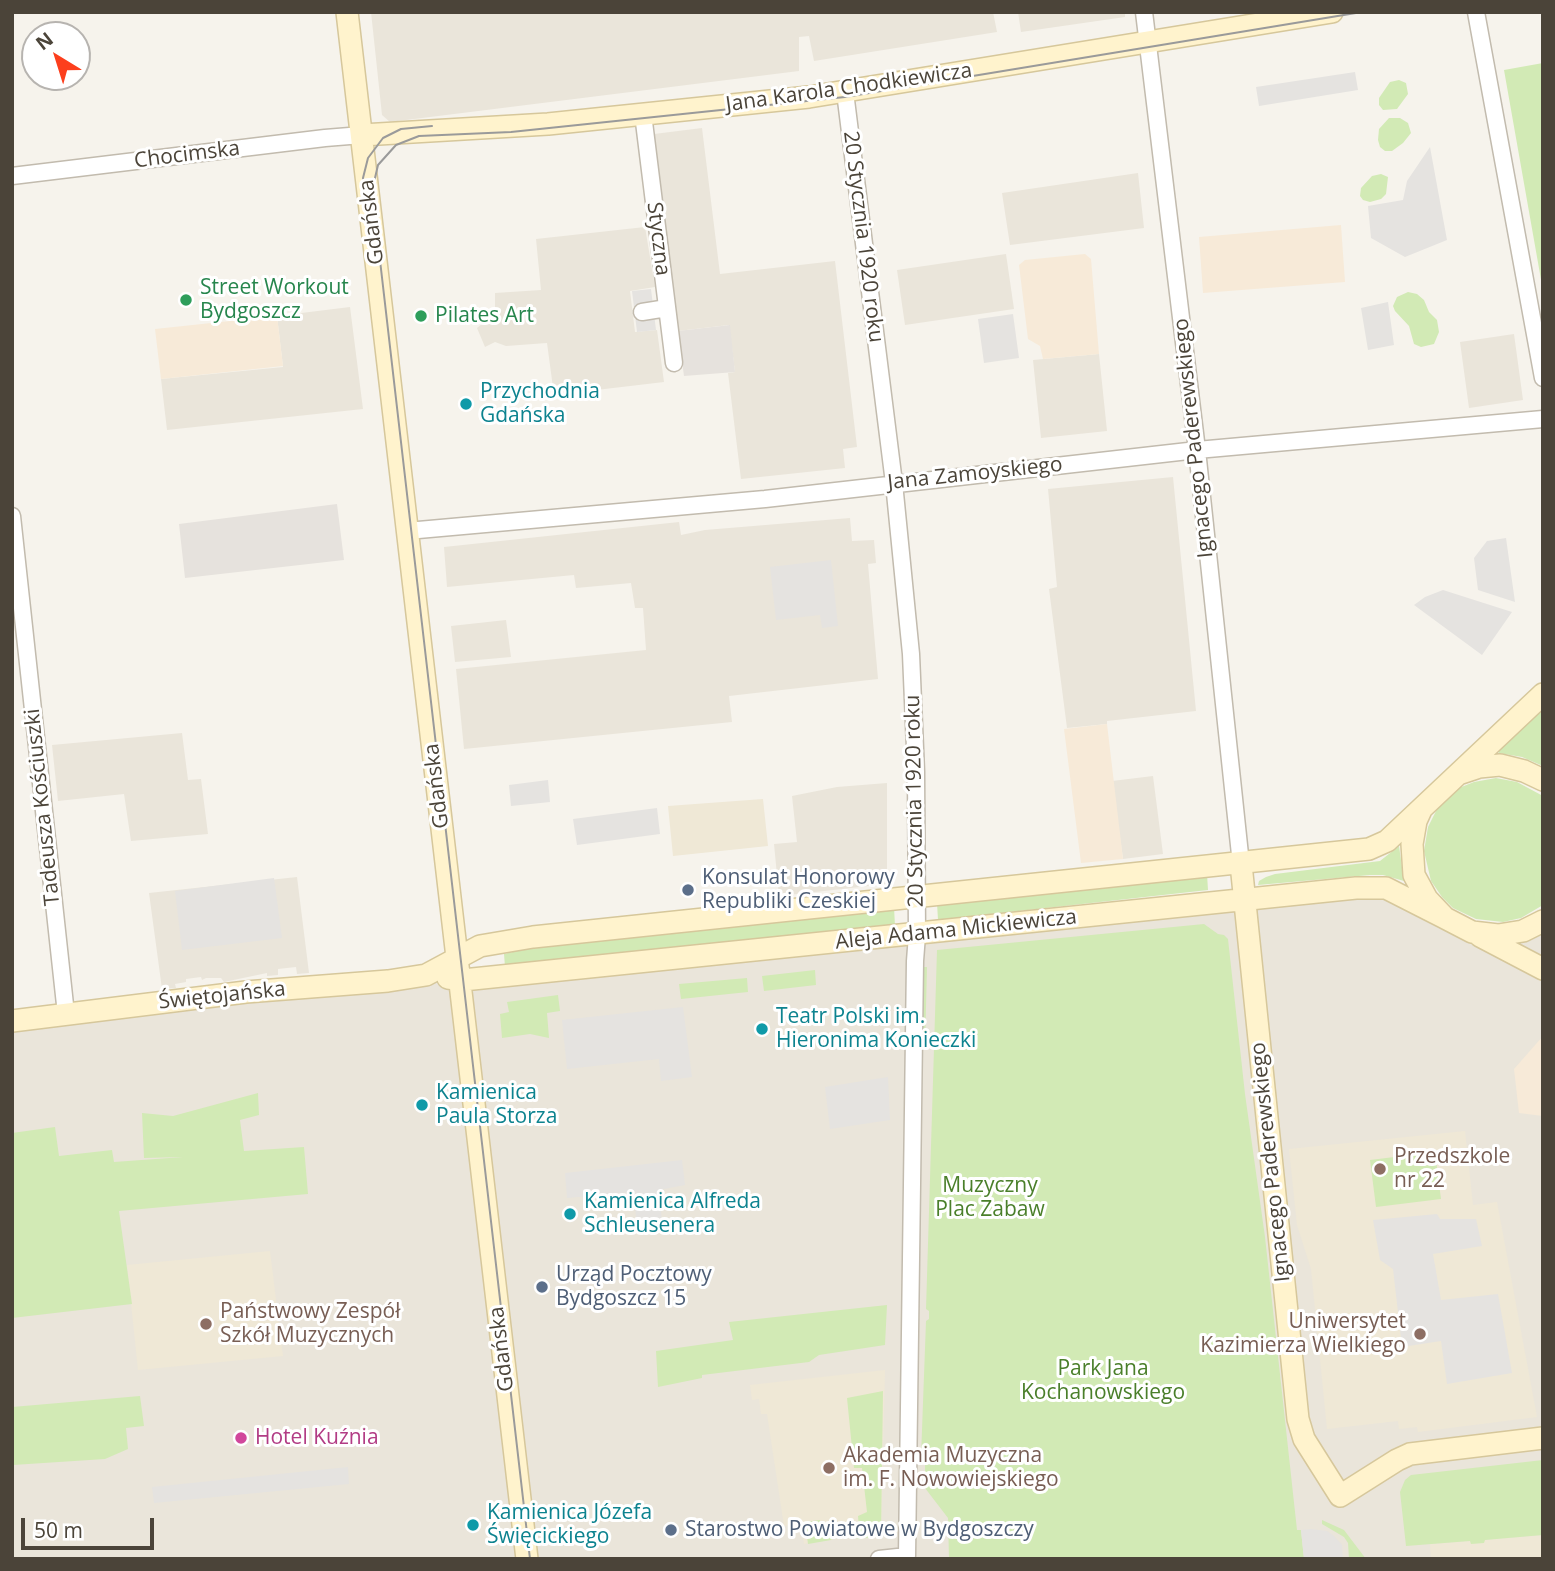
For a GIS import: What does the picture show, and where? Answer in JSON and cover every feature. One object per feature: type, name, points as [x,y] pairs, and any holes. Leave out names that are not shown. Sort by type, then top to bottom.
[{"type":"street","name":"Gdańska","points":[[347,12],[527,1559]]},
{"type":"street","name":"Ignacego Paderewskiego","points":[[1144,12],[1197,450],[1298,1419],[1304,1439],[1340,1496],[1410,1454],[1543,1438]]},
{"type":"street","name":"Jana Karola Chodkiewicza","points":[[362,135],[501,128],[845,92],[1332,12]]},
{"type":"street","points":[[1476,12],[1543,378]]},
{"type":"street","name":"20 Stycznia 1920 roku","points":[[845,92],[894,482],[911,654],[918,935],[914,1028],[907,1556],[879,1559]]},
{"type":"street","name":"Styczna","points":[[643,114],[674,363]]},
{"type":"street","name":"Chocimska","points":[[12,176],[362,135]]},
{"type":"street","points":[[642,312],[667,308]]},
{"type":"street","name":"Jana Zamoyskiego","points":[[407,531],[765,499],[894,482],[1197,450],[1543,419]]},
{"type":"street","name":"Tadeusza Kościuszki","points":[[12,516],[65,1014]]},
{"type":"street","name":"Aleja Adama Mickiewicza","points":[[458,970],[481,946],[533,937],[1369,849],[1387,841],[1543,694]]},
{"type":"street","points":[[1456,776],[1479,767],[1500,765],[1524,771],[1543,780]]},
{"type":"street","points":[[1422,808],[1416,821],[1411,859],[1415,875],[1427,899],[1445,918]]},
{"type":"street","name":"Aleja Adama Mickiewicza","points":[[458,970],[918,935],[1376,887],[1386,888],[1543,969]]},
{"type":"street","points":[[1472,932],[1486,935],[1511,934],[1543,921]]},
{"type":"street","name":"Świętojańska","points":[[12,1021],[246,992],[388,981],[458,970]]},
{"type":"shaded area","points":[[371,12],[993,12],[997,32],[814,61],[809,36],[799,37],[799,71],[390,122],[382,115]]},
{"type":"shaded area","points":[[1018,12],[1125,12],[1125,17],[1021,32]]},
{"type":"shaded area","points":[[1355,72],[1358,90],[1259,106],[1256,87]]},
{"type":"shaded area","points":[[702,128],[720,274],[835,261],[857,447],[843,449],[845,468],[741,479],[728,373],[735,372],[729,325],[678,331],[654,134]]},
{"type":"shaded area","points":[[1430,147],[1447,240],[1405,257],[1371,238],[1368,206],[1403,200],[1407,181]]},
{"type":"shaded area","points":[[1138,173],[1144,228],[1010,245],[1002,193]]},
{"type":"shaded area","points":[[1341,225],[1345,282],[1203,293],[1199,237]]},
{"type":"shaded area","points":[[645,227],[655,287],[630,291],[635,332],[657,330],[664,382],[554,395],[547,343],[506,346],[495,342],[485,347],[477,328],[488,319],[495,307],[495,293],[541,290],[536,239]]},
{"type":"shaded area","points":[[1006,254],[1014,309],[905,325],[897,270]]},
{"type":"shaded area","points":[[1085,254],[1091,259],[1099,354],[1043,359],[1040,346],[1028,339],[1019,265],[1025,260]]},
{"type":"shaded area","points":[[651,289],[656,330],[637,332],[632,291]]},
{"type":"shaded area","points":[[1388,302],[1394,345],[1368,350],[1361,308]]},
{"type":"shaded area","points":[[350,307],[363,409],[167,430],[161,379],[283,367],[277,316]]},
{"type":"shaded area","points":[[1013,314],[1019,358],[984,363],[978,319]]},
{"type":"shaded area","points":[[277,316],[283,366],[161,379],[155,329]]},
{"type":"shaded area","points":[[730,325],[735,372],[684,376],[678,331]]},
{"type":"shaded area","points":[[1514,334],[1523,400],[1469,408],[1460,342]]},
{"type":"shaded area","points":[[1099,354],[1107,431],[1041,438],[1033,360]]},
{"type":"shaded area","points":[[1173,477],[1196,711],[1067,728],[1049,589],[1057,587],[1048,489]]},
{"type":"shaded area","points":[[337,504],[344,560],[185,578],[179,524]]},
{"type":"shaded area","points":[[850,518],[852,541],[874,540],[876,563],[868,564],[878,679],[729,696],[732,722],[464,749],[456,669],[646,650],[643,608],[635,608],[631,583],[576,588],[574,575],[447,587],[444,547],[679,522],[681,535],[705,530]]},
{"type":"shaded area","points":[[1506,538],[1515,602],[1478,590],[1474,558],[1487,541]]},
{"type":"shaded area","points":[[831,560],[838,626],[822,628],[820,615],[776,620],[770,567]]},
{"type":"shaded area","points":[[1443,590],[1512,612],[1482,655],[1414,605]]},
{"type":"shaded area","points":[[506,620],[511,657],[455,662],[451,626]]},
{"type":"shaded area","points":[[1107,724],[1123,859],[1081,863],[1064,729]]},
{"type":"shaded area","points":[[182,733],[188,780],[201,779],[208,834],[131,841],[124,794],[58,801],[52,745]]},
{"type":"shaded area","points":[[1153,776],[1163,854],[1123,859],[1112,781]]},
{"type":"shaded area","points":[[548,780],[550,802],[511,806],[509,785]]},
{"type":"shaded area","points":[[887,783],[887,884],[779,896],[774,844],[797,842],[792,796],[837,787]]},
{"type":"shaded area","points":[[763,799],[768,846],[673,856],[668,806]]},
{"type":"shaded area","points":[[657,808],[660,834],[577,845],[573,819]]},
{"type":"shaded area","points":[[297,877],[309,973],[297,974],[296,967],[278,969],[278,975],[267,976],[267,973],[224,982],[221,978],[202,980],[201,977],[186,979],[186,982],[175,984],[176,988],[162,989],[149,893]]},
{"type":"shaded area","points":[[274,878],[282,938],[182,950],[175,891]]},
{"type":"shaded area","points":[[1356,888],[1472,932],[1543,921],[1543,1559],[12,1559],[12,1021]]},
{"type":"shaded area","points":[[683,1007],[692,1077],[661,1081],[659,1059],[567,1069],[562,1020]]},
{"type":"shaded area","points":[[1543,1036],[1543,1116],[1519,1113],[1514,1069]]},
{"type":"shaded area","points":[[888,1077],[890,1120],[830,1129],[825,1087]]},
{"type":"shaded area","name":"Uniwersytet Kazimierza Wielkiego","points":[[1465,1131],[1473,1205],[1497,1202],[1537,1417],[1418,1432],[1417,1427],[1399,1429],[1398,1421],[1327,1429],[1311,1269],[1297,1225],[1289,1149]]},
{"type":"shaded area","points":[[682,1160],[685,1185],[659,1190],[662,1221],[637,1224],[633,1192],[567,1198],[565,1173]]},
{"type":"shaded area","points":[[1437,1214],[1440,1219],[1476,1219],[1482,1246],[1433,1254],[1441,1300],[1498,1294],[1512,1373],[1447,1384],[1441,1341],[1402,1347],[1393,1269],[1380,1260],[1373,1220]]},
{"type":"shaded area","name":"Państwowy Zespół Szkół Muzycznych","points":[[270,1251],[283,1356],[138,1370],[127,1265]]},
{"type":"shaded area","name":"Akademia Muzyczna im. F. Nowowiejskiego","points":[[885,1370],[881,1536],[858,1539],[847,1531],[835,1533],[831,1540],[804,1544],[801,1523],[784,1526],[767,1414],[761,1414],[759,1399],[752,1400],[750,1385]]},
{"type":"shaded area","points":[[348,1467],[349,1484],[154,1503],[152,1487]]},
{"type":"shaded area","points":[[1301,1530],[1327,1531],[1334,1536],[1342,1545],[1343,1559],[1304,1559]]},
{"type":"shaded area","points":[[1543,1535],[1543,1559],[1431,1559],[1430,1544]]},
{"type":"green space","points":[[1543,63],[1543,291],[1504,70]]},
{"type":"green space","points":[[1399,80],[1406,83],[1408,94],[1397,109],[1383,110],[1379,105],[1379,98],[1390,82]]},
{"type":"green space","points":[[1389,118],[1400,118],[1408,123],[1411,133],[1392,151],[1385,151],[1378,140],[1379,129]]},
{"type":"green space","points":[[1381,174],[1388,177],[1386,194],[1381,199],[1370,202],[1363,200],[1360,196],[1361,188],[1372,176]]},
{"type":"green space","points":[[1408,292],[1417,294],[1424,300],[1429,312],[1437,320],[1439,332],[1434,344],[1421,347],[1414,344],[1409,326],[1395,311],[1393,306],[1397,297]]},
{"type":"green space","points":[[1540,710],[1543,712],[1543,766],[1522,757],[1499,753],[1498,751]]},
{"type":"green space","points":[[1496,778],[1517,782],[1543,796],[1543,905],[1521,918],[1503,922],[1476,919],[1453,908],[1431,881],[1424,851],[1428,827],[1439,805],[1459,788]]},
{"type":"green space","points":[[1399,846],[1404,881],[1383,875],[1370,875],[1258,885],[1259,881],[1275,874],[1380,861]]},
{"type":"green space","points":[[1207,874],[1208,890],[938,920],[937,903]]},
{"type":"green space","points":[[894,907],[895,926],[505,967],[504,954],[547,944]]},
{"type":"green space","name":"Park Jana Kochanowskiego","points":[[1204,924],[1228,939],[1245,1094],[1265,1237],[1297,1530],[1301,1530],[1304,1559],[949,1559],[948,1518],[925,1488],[925,1457],[921,1457],[926,1321],[929,1319],[929,1311],[926,1309],[937,950]]},
{"type":"green space","points":[[922,967],[927,967],[925,1048],[920,1049]]},
{"type":"green space","points":[[815,970],[816,985],[764,991],[762,976]]},
{"type":"green space","points":[[747,978],[748,992],[681,999],[679,984]]},
{"type":"green space","points":[[558,995],[560,1011],[547,1013],[549,1038],[530,1034],[502,1038],[500,1014],[509,1012],[507,1002]]},
{"type":"green space","points":[[258,1093],[259,1115],[240,1120],[244,1151],[304,1147],[308,1194],[119,1211],[132,1304],[12,1318],[12,1133],[55,1127],[59,1156],[112,1150],[114,1162],[183,1157],[144,1158],[142,1113],[173,1116]]},
{"type":"green space","points":[[1435,1152],[1441,1199],[1376,1207],[1370,1160]]},
{"type":"green space","points":[[887,1305],[885,1345],[819,1355],[809,1362],[702,1375],[702,1378],[658,1387],[656,1351],[733,1340],[729,1322]]},
{"type":"green space","points":[[883,1391],[881,1536],[858,1539],[848,1531],[859,1528],[858,1516],[867,1512],[862,1468],[854,1468],[847,1398]]},
{"type":"green space","points":[[140,1396],[144,1426],[126,1428],[128,1449],[105,1459],[13,1465],[12,1407]]},
{"type":"green space","points":[[1543,1460],[1543,1535],[1485,1540],[1484,1543],[1471,1544],[1470,1541],[1406,1546],[1400,1492],[1405,1480],[1411,1475]]},
{"type":"green space","points":[[820,1520],[822,1535],[835,1533],[831,1540],[808,1544],[805,1522]]},
{"type":"green space","points":[[1322,1520],[1344,1530],[1366,1559],[1349,1559],[1348,1543],[1344,1537],[1322,1524]]},
{"type":"tram line","points":[[530,1559],[372,191],[378,165],[396,145],[419,136],[511,132],[845,97],[1362,12]]},
{"type":"tram line","points":[[364,189],[363,178],[368,158],[383,138],[401,129],[432,126]]},
{"type":"place","name":"Street Workout Bydgoszcz","points":[[186,300]]},
{"type":"place","name":"Pilates Art","points":[[421,316]]},
{"type":"place","name":"Przychodnia Gdańska","points":[[466,404]]},
{"type":"place","name":"Konsulat Honorowy Republiki Czeskiej","points":[[688,890]]},
{"type":"place","name":"Teatr Polski im. Hieronima Konieczki","points":[[762,1029]]},
{"type":"place","name":"Kamienica Paula Storza","points":[[422,1105]]},
{"type":"place","name":"Przedszkole nr 22","points":[[1380,1169]]},
{"type":"place","name":"Kamienica Alfreda Schleusenera","points":[[570,1214]]},
{"type":"place","name":"Urząd Pocztowy Bydgoszcz 15","points":[[542,1287]]},
{"type":"place","name":"Państwowy Zespół Szkół Muzycznych","points":[[206,1324]]},
{"type":"place","name":"Uniwersytet Kazimierza Wielkiego","points":[[1420,1334]]},
{"type":"place","name":"Hotel Kuźnia","points":[[241,1438]]},
{"type":"place","name":"Akademia Muzyczna im. F. Nowowiejskiego","points":[[829,1468]]},
{"type":"place","name":"Kamienica Józefa Święcickiego","points":[[473,1525]]},
{"type":"place","name":"Starostwo Powiatowe w Bydgoszczy","points":[[671,1530]]},
{"type":"park label","name":"Muzyczny Plac Zabaw","points":[[990,1198]]}]
